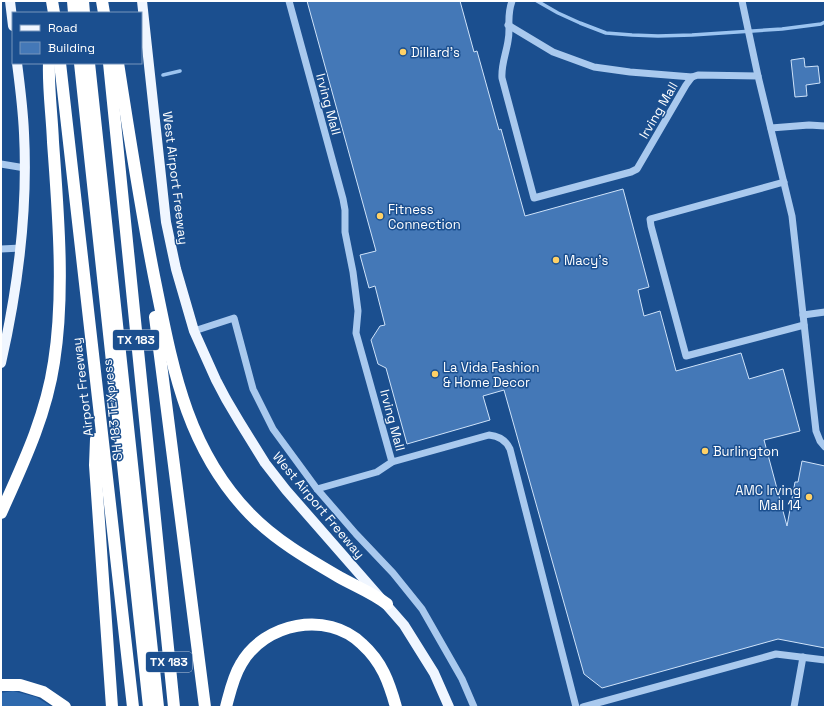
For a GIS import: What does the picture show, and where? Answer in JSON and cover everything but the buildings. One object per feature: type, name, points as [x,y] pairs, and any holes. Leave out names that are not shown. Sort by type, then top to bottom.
[{"type":"highway","points":[[50,12],[51,1]]},
{"type":"highway","points":[[51,1],[54,12]]},
{"type":"highway","points":[[73,1],[74,12]]},
{"type":"highway","points":[[82,1],[84,12]]},
{"type":"highway","points":[[102,1],[104,12]]},
{"type":"highway","points":[[110,1],[112,12]]},
{"type":"highway","points":[[1,513],[38,429],[47,398],[54,362],[58,323],[59,241],[49,89],[49,64]]},
{"type":"highway","name":"Airport Freeway","points":[[60,64],[133,707]]},
{"type":"highway","name":"SH 183 TEXpress","points":[[80,64],[148,707]]},
{"type":"highway","name":"SH 183 TEXpress","points":[[89,64],[158,707]]},
{"type":"highway","name":"TX 183","points":[[109,64],[174,707]]},
{"type":"highway","points":[[118,64],[143,220],[169,436],[205,707]]},
{"type":"highway","points":[[143,220],[175,374],[185,409],[195,433],[217,473],[228,489],[250,514],[267,530],[339,577],[387,604]]},
{"type":"highway","points":[[98,398],[95,465],[112,707]]},
{"type":"highway","points":[[1,502],[21,469]]},
{"type":"highway","points":[[226,707],[231,685],[241,664],[254,646],[272,634],[294,626],[318,624],[341,630],[361,643],[376,659],[389,681],[396,707]]},
{"type":"highway","points":[[1,686],[20,685],[43,692],[65,707]]},
{"type":"main road","points":[[10,1],[12,18]]},
{"type":"main road","name":"West Airport Freeway","points":[[142,1],[166,222],[176,269],[194,331],[226,399],[265,463],[302,509],[404,625],[419,646],[434,673],[449,707]]},
{"type":"main road","points":[[1,363],[9,329],[22,248],[25,168],[24,132],[17,64]]},
{"type":"street","name":"Irving Mall","points":[[289,1],[343,199],[345,210],[345,232],[353,272],[358,311],[356,333],[392,462],[485,436],[498,436],[507,443],[512,456],[576,707]]},
{"type":"street","name":"Irving Mall","points":[[511,3],[508,13],[508,40],[502,66],[502,78],[534,198],[631,172],[637,169],[686,84],[692,77],[701,75],[758,76]]},
{"type":"street","points":[[742,4],[792,216],[816,431],[820,441],[825,447]]},
{"type":"street","points":[[508,26],[553,52],[594,67],[630,72],[692,77]]},
{"type":"street","points":[[771,128],[809,125],[825,126]]},
{"type":"street","points":[[1,164],[25,168]]},
{"type":"street","points":[[784,182],[650,219],[686,356],[804,325]]},
{"type":"street","points":[[1,250],[22,248]]},
{"type":"street","points":[[803,315],[825,312]]},
{"type":"street","points":[[194,331],[234,318],[252,383],[260,404],[279,439],[317,489],[356,534],[393,573],[422,609],[462,679],[474,707]]},
{"type":"street","points":[[317,489],[377,472],[392,462]]},
{"type":"street","points":[[583,707],[765,656],[776,654],[825,660]]},
{"type":"street","points":[[794,707],[803,657]]},
{"type":"shaded area","points":[[13,691],[36,697],[52,707],[1,707],[1,693]]},
{"type":"waterway","points":[[537,1],[558,13],[606,33],[632,35],[692,35],[782,29],[821,24],[825,22]]},
{"type":"waterway","points":[[163,75],[180,71]]},
{"type":"place","name":"Dillard's","points":[[403,52]]},
{"type":"place","name":"Fitness Connection","points":[[380,216]]},
{"type":"place","name":"Macy's","points":[[556,260]]},
{"type":"place","name":"La Vida Fashion & Home Decor","points":[[435,374]]},
{"type":"place","name":"Burlington","points":[[705,451]]},
{"type":"place","name":"AMC Irving Mall 14","points":[[809,497]]}]
